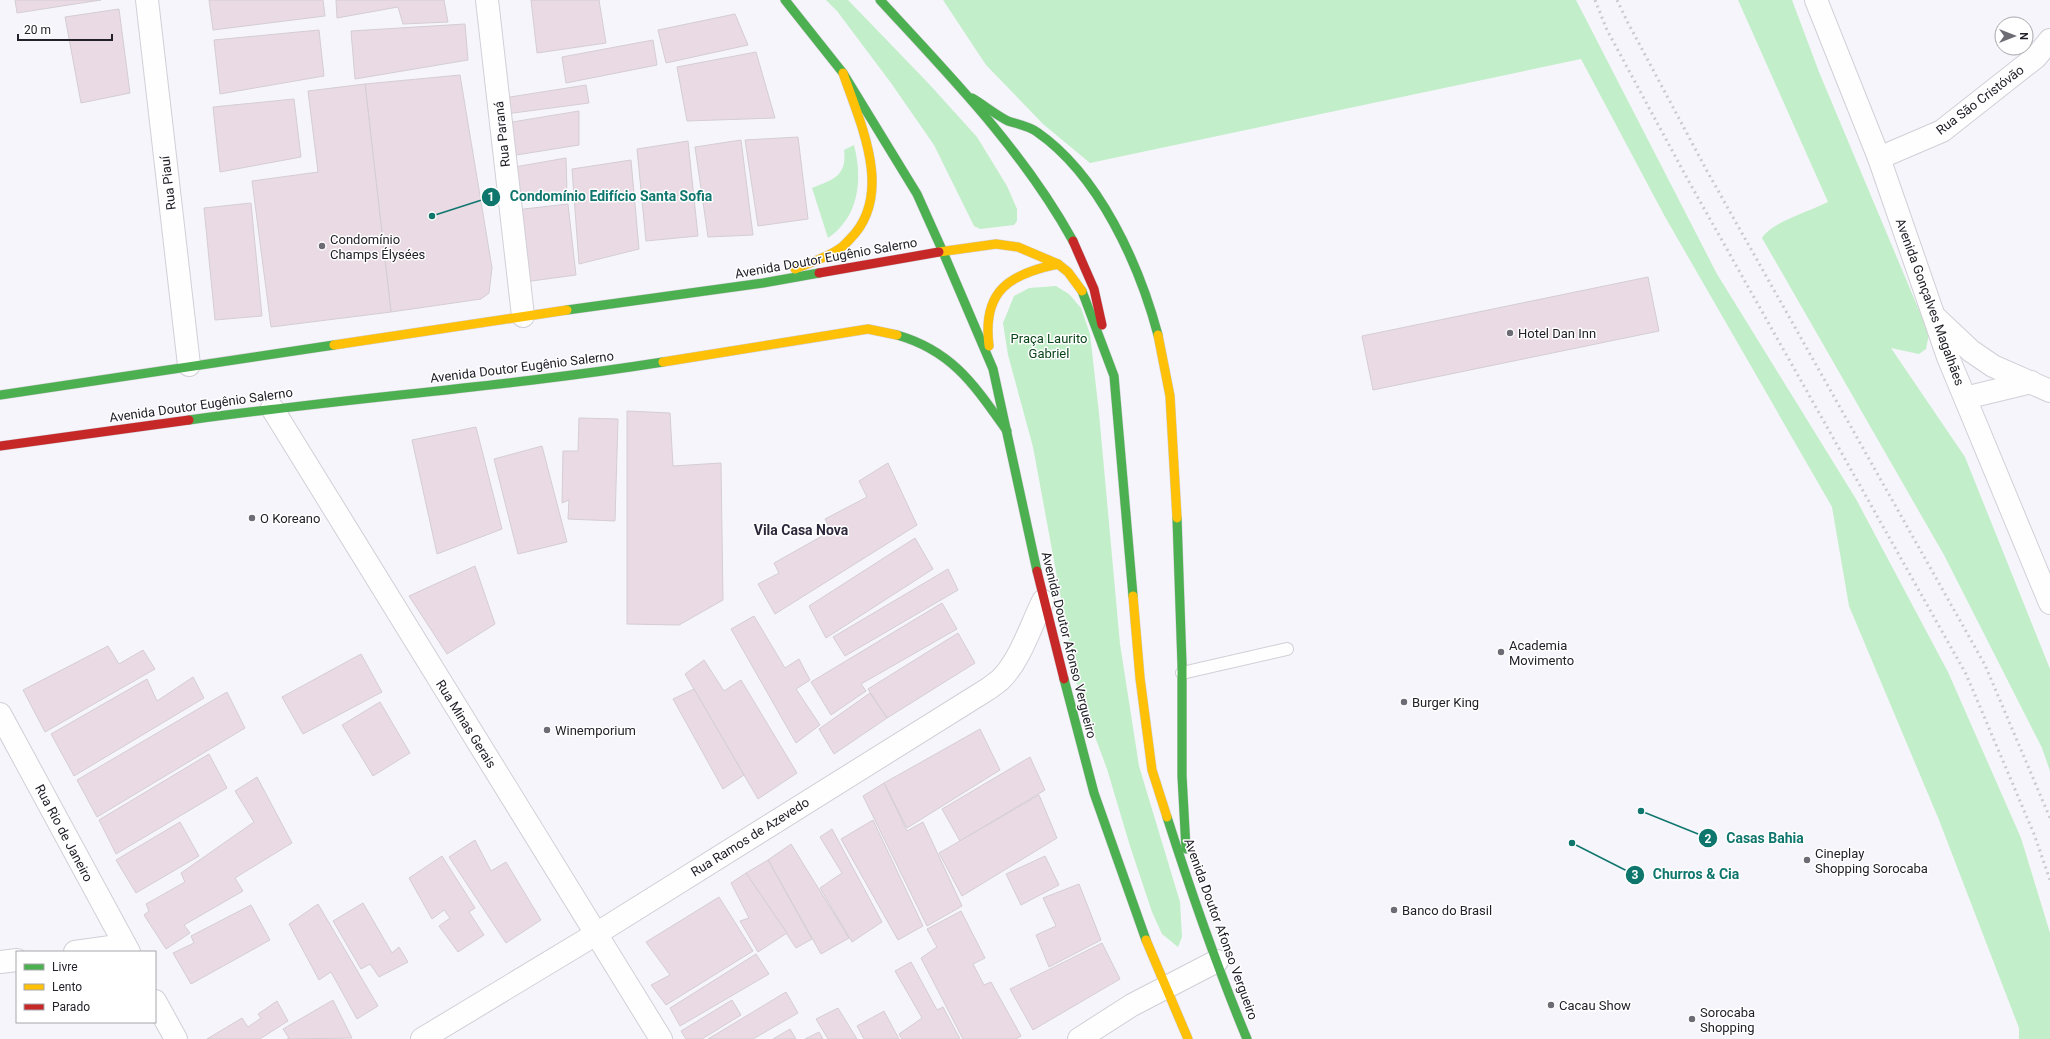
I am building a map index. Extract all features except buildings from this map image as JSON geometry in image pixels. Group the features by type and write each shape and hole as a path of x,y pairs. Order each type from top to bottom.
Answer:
{"main road":[{"name":"Avenida Doutor Afonso Vergueiro","path":"785,0 843,73 917,194 993,369 1043,601 1094,793 1139,923 1188,1039"},
{"name":"Avenida Doutor Afonso Vergueiro","path":"880,0 972,98 1007,141 1062,221 1079,253 1095,290 1114,376 1140,678 1152,770 1187,880 1247,1039"},
{"path":"763,283 840,249 861,228 870,206 873,179 868,147 843,73"},
{"path":"972,98 1007,120 1036,131 1077,168 1097,196 1122,239 1150,306 1162,349 1170,396 1175,468 1182,673 1182,776 1187,880"},
{"name":"Avenida Doutor Afonso Vergueiro","path":"943,252 996,244 1018,247 1058,264 1068,272 1082,290 1114,376"},
{"name":"Avenida Doutor Eugênio Salerno","path":"0,395 189,365 523,316 763,283 943,252"},
{"path":"993,369 986,334 986,323 989,307 1005,286 1025,272 1058,264"},
{"name":"Avenida Doutor Eugênio Salerno","path":"0,446 272,408 605,371 868,329 897,334 927,346 955,364 970,381 1007,431"}],"street":[{"name":"Rua Piauí","path":"147,0 189,365"},
{"name":"Rua Paraná","path":"487,0 523,316"},
{"name":"Avenida Gonçalves Magalhães","path":"1816,0 1879,158 1948,357 2050,603"},
{"name":"Rua São Cristóvão","path":"1879,158 1942,131 2036,58 2050,40"},
{"path":"1934,317 1970,351 1993,366 2040,386"},
{"path":"1965,398 2040,386"},
{"name":"Rua Minas Gerais","path":"272,408 661,1039"},
{"name":"Rua Ramos de Azevedo","path":"422,1039 596,934 996,683 1001,679 1020,650 1043,601"},
{"name":"Rua Rio de Janeiro","path":"0,714 127,948"},
{"path":"88,951 127,948"},
{"path":"0,962 16,960"},
{"path":"1079,1039 1132,1005 1217,961"},
{"path":"156,1003 176,1039"}],"lane":[{"path":"1182,673 1287,648"}],"green space":[{"path":"826,0 848,0 930,85 977,137 1007,186 1017,209 1017,221 1014,225 980,229 974,226 934,145 891,83 837,11"},
{"path":"943,0 1576,0 1717,274 1856,499 1948,672 2021,838 2050,933 2050,1039 2019,1039 2019,1028 1939,820 1849,606 1832,507 1664,215 1581,59 1090,163 1043,124 986,65"},
{"path":"1738,0 1792,0 1819,72 1929,334 1926,349 1919,354 1891,348 1965,457 2050,669 2050,771 2042,748 1944,555 1762,238 1767,232 1782,222 1828,202"},
{"path":"854,145 858,171 856,197 846,220 828,238 812,188 833,179 841,171 844,159 844,150"},
{"name":"Praça Laurito Gabriel","path":"1056,286 1069,294 1081,308 1090,334 1099,413 1120,644 1139,766 1180,902 1182,937 1178,947 1162,934 1152,912 1107,769 1078,691 1033,447 1008,355 1003,323 1014,296 1029,288"}],"railway":[{"path":"1595,0 1607,30 1688,180 1966,674 2034,834 2050,880"},
{"path":"1617,0 1707,171 1985,665 2050,818"}],"traffic: fast":[{"path":"785,0 843,73 917,194 943,252"},
{"path":"880,0 984,114 1031,175 1053,207 1073,241"},
{"path":"972,98 1008,121 1037,132 1059,150 1098,196 1128,251 1140,279 1158,335"},
{"path":"943,252 993,369 1037,571"},
{"path":"567,310 763,283 819,273"},
{"path":"1082,291 1114,376 1133,596"},
{"path":"897,335 933,350 961,372 984,399 1007,431"},
{"path":"0,395 334,345"},
{"path":"189,420 307,405 545,379 663,362"},
{"path":"1177,518 1182,665 1182,776 1186,849"},
{"path":"1064,679 1094,793 1146,940"},
{"path":"1167,817 1205,929 1247,1039"}],"traffic: slow":[{"path":"795,269 829,255 843,246 863,221 870,201 872,180 870,158 865,136 843,73"},
{"path":"939,252 996,244 1018,247 1058,264 1068,272 1082,291"},
{"path":"989,346 988,327 990,311 1002,288 1026,273 1058,264"},
{"path":"334,345 567,310"},
{"path":"663,362 868,329 897,335"},
{"path":"1158,335 1170,396 1177,518"},
{"path":"1133,596 1140,678 1152,770 1167,817"},
{"path":"1146,940 1188,1039"}],"traffic: jam":[{"path":"1073,241 1094,289 1102,325"},
{"path":"819,273 939,252"},
{"path":"0,446 189,420"},
{"path":"1037,571 1064,679"}],"place":[{"name":"Condomínio Edifício Santa Sofia","path":"432,216"},
{"name":"Condomínio Champs Élysées","path":"322,246"},
{"name":"Hotel Dan Inn","path":"1510,333"},
{"name":"O Koreano","path":"252,518"},
{"name":"Academia Movimento","path":"1501,652"},
{"name":"Burger King","path":"1404,702"},
{"name":"Winemporium","path":"547,730"},
{"name":"Casas Bahia","path":"1641,811"},
{"name":"Churros & Cia","path":"1572,843"},
{"name":"Cineplay Shopping Sorocaba","path":"1807,860"},
{"name":"Banco do Brasil","path":"1394,910"},
{"name":"Cacau Show","path":"1551,1005"},
{"name":"Sorocaba Shopping","path":"1692,1019"}],"district":[{"name":"Vila Casa Nova","path":"801,530"}]}
